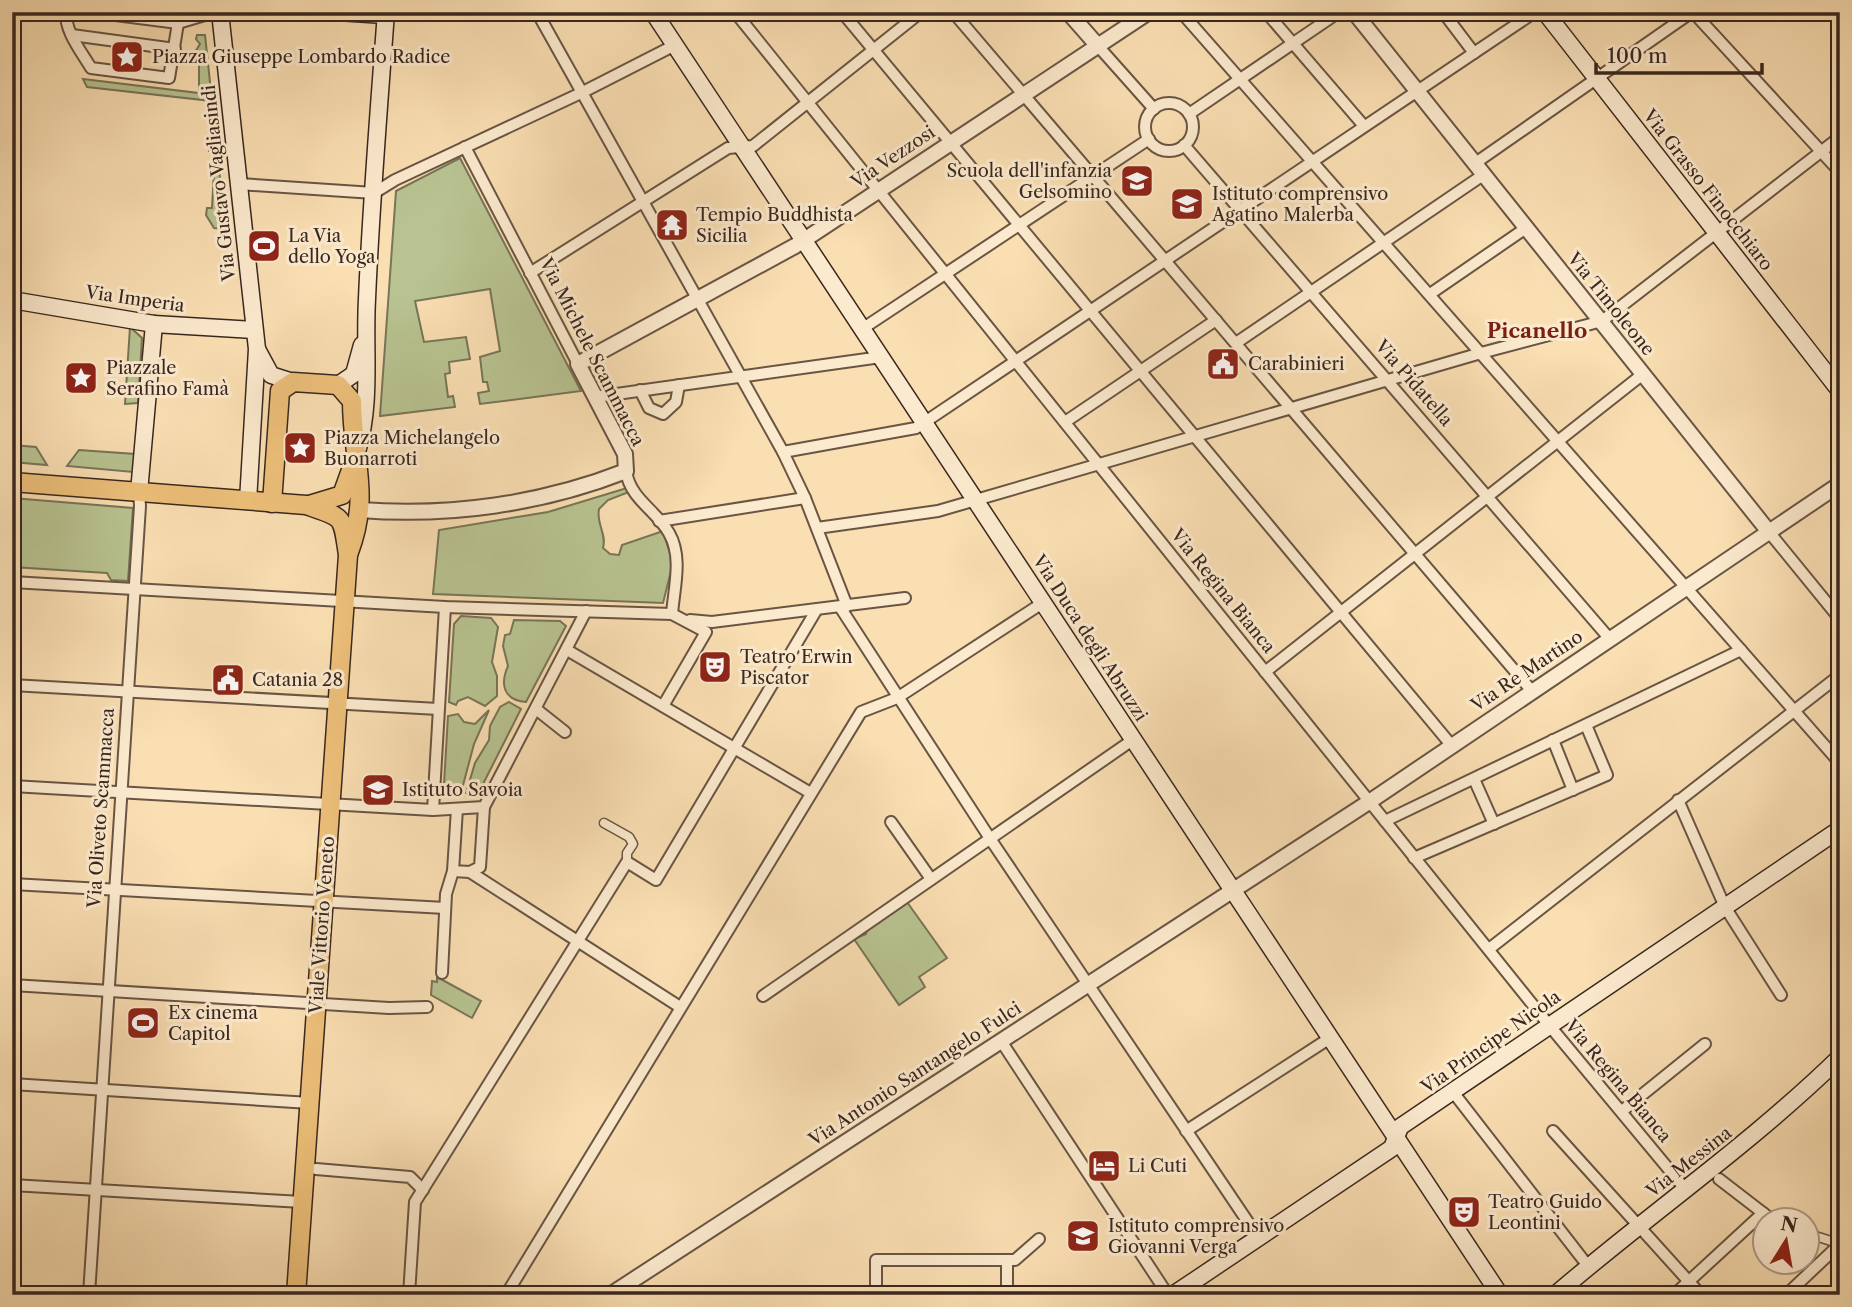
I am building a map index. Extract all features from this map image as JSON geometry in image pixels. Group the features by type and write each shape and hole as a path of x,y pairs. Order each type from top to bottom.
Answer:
{"main road":[{"name":"Via Gustavo Vagliasindi","path":"217,12 257,349"},
{"path":"257,349 271,375 293,382 338,385 354,374 365,329 386,14 337,12"},
{"name":"Via Duca degli Abruzzi","path":"653,12 1497,1290"},
{"name":"Via Grasso Finocchiaro","path":"1545,12 1840,391"},
{"name":"Via Imperia","path":"12,300 153,324 254,330"},
{"name":"Via Oliveto Scammacca","path":"139,492 153,324"},
{"path":"306,505 342,495 365,414 369,364 365,329"},
{"path":"243,500 257,349"},
{"path":"256,366 274,390 278,411"},
{"path":"272,503 280,391 293,382"},
{"path":"338,385 352,401 361,479 359,518 348,555"},
{"path":"12,482 306,505 340,517 348,555"},
{"name":"Viale Vittorio Veneto","path":"296,1295 348,555"},
{"name":"Via Principe Nicola","path":"1171,1295 1392,1149 1401,1127 1840,829"},
{"name":"Via Messina","path":"1556,1294 1637,1226 1711,1172 1840,1057"}],"street":[{"path":"66,12 65,22 91,68 169,78 178,23"},
{"path":"92,12 178,23 217,12"},
{"path":"537,12 783,452 817,527 843,606 897,698 1258,1237"},
{"name":"Via Regina Bianca","path":"735,12 1414,858 1686,1190"},
{"path":"842,12 1452,746"},
{"path":"530,273 728,148 753,146 921,12"},
{"path":"953,12 1531,690"},
{"path":"1069,12 1150,105"},
{"name":"Via Vezzosi","path":"578,364 803,240 1149,12"},
{"path":"1181,12 1840,763"},
{"path":"1266,12 1364,126"},
{"path":"1193,111 1339,12"},
{"name":"Via Timoleone","path":"1354,12 1840,619"},
{"path":"1443,12 1474,53"},
{"path":"783,452 904,430 924,422 1014,359 1535,12"},
{"path":"1236,343 1384,242 1597,78 1692,12 1840,172"},
{"path":"72,35 175,49"},
{"path":"239,184 374,193 395,180 581,93 675,45"},
{"path":"1150,105 1170,103 1193,111"},
{"path":"1145,142 1150,105"},
{"path":"1145,142 1162,149 1187,149 1193,127 1193,111"},
{"path":"817,527 938,512 1481,353 1602,321 1840,137"},
{"path":"862,329 1145,142"},
{"name":"Via Michele Scammacca","path":"465,147 625,454 631,487 668,531 676,552 671,614"},
{"name":"Via Pidatella","path":"1187,149 1609,638"},
{"path":"1430,294 1526,228"},
{"path":"1065,422 1216,320"},
{"path":"595,397 881,358"},
{"path":"1265,671 1643,374"},
{"path":"634,391 649,408 663,414 674,406 673,386"},
{"path":"359,518 500,505 589,484 626,471"},
{"name":"Via Re Martino","path":"1234,888 1369,802 1531,690 1840,484"},
{"name":"Via Oliveto Scammacca","path":"89,1295 139,492"},
{"path":"659,521 805,498"},
{"path":"12,582 444,607 671,614 706,632 663,706"},
{"path":"683,620 712,622 905,598"},
{"path":"508,1292 809,792 861,712 897,698 1044,601"},
{"path":"433,810 434,708 444,607"},
{"path":"627,862 656,880 817,609"},
{"path":"470,872 480,867 484,807 536,709 571,652 586,611"},
{"path":"1385,821 1741,650"},
{"path":"571,652 809,792"},
{"path":"1489,949 1840,675"},
{"path":"12,685 434,708"},
{"path":"536,709 565,732"},
{"path":"1414,858 1606,775 1586,724"},
{"path":"763,996 1134,739"},
{"path":"1553,740 1573,790"},
{"path":"1474,779 1494,824"},
{"path":"12,786 433,810 484,807"},
{"path":"1678,800 1725,906 1781,995"},
{"path":"442,973 441,908 453,871 457,809"},
{"path":"891,822 931,879"},
{"path":"410,1295 415,1202 627,862 627,853 633,844 629,837 604,823"},
{"path":"453,871 470,872 680,1007"},
{"path":"12,884 441,908"},
{"name":"Via Antonio Santangelo Fulci","path":"613,1293 1234,888"},
{"path":"12,985 427,1007"},
{"path":"1186,1131 1329,1038"},
{"path":"1001,1041 1171,1295"},
{"path":"1622,1111 1705,1044"},
{"path":"12,1084 310,1103"},
{"path":"1453,1093 1588,1266"},
{"path":"1553,1131 1701,1295"},
{"path":"316,1169 410,1177 423,1190"},
{"path":"1674,1295 1765,1215 1719,1180"},
{"path":"12,1185 302,1202"},
{"path":"1786,1295 1837,1243 1820,1237"},
{"path":"876,1295 876,1261 1014,1260 1039,1239"},
{"path":"1007,1260 1007,1295"}],"green space":[{"path":"197,35 205,35 212,101 87,87 83,79 199,93 199,63 195,52 200,44 196,39"},
{"path":"216,140 225,226 223,229 214,228 206,215 207,208 212,208 215,152 209,151 209,144"},
{"path":"460,158 581,391 480,404 478,393 489,391 487,382 483,382 480,357 500,351 490,289 415,301 424,342 466,337 470,359 449,362 450,373 445,374 448,397 453,396 455,407 380,416 396,191"},
{"path":"130,327 142,338 138,403 125,404"},
{"path":"12,445 36,447 47,465 12,462"},
{"path":"79,450 135,454 133,472 67,466"},
{"path":"627,488 629,492 608,500 599,509 603,548 610,554 619,555 622,545 663,531 673,563 663,603 433,594 439,530 548,512"},
{"path":"12,498 133,508 128,581 111,580 107,573 12,567"},
{"path":"461,616 491,618 498,627 492,662 497,676 497,696 485,706 468,697 458,701 456,705 449,702 454,624"},
{"path":"514,620 560,621 566,626 526,702 512,698 504,685 508,666 503,646 505,635 510,634"},
{"path":"509,702 521,709 481,788 470,795 466,793 475,763 489,740 490,726 500,707"},
{"path":"489,710 474,744 462,789 457,793 448,792 444,784 448,716 458,714 464,722 475,724"},
{"path":"907,902 947,958 919,977 925,987 899,1005 854,939 866,934 867,930"},
{"path":"437,977 481,1001 472,1018 431,995 432,981 437,982"}],"place":[{"name":"Piazza Giuseppe Lombardo Radice","path":"127,57"},
{"name":"Scuola dell'infanzia Gelsomino","path":"1137,181"},
{"name":"Istituto comprensivo Agatino Malerba","path":"1187,204"},
{"name":"Tempio Buddhista Sicilia","path":"672,225"},
{"name":"La Via dello Yoga","path":"264,246"},
{"name":"Carabinieri","path":"1223,364"},
{"name":"Piazzale Serafino Famà","path":"81,378"},
{"name":"Piazza Michelangelo Buonarroti","path":"300,448"},
{"name":"Teatro Erwin Piscator","path":"715,667"},
{"name":"Catania 28","path":"228,680"},
{"name":"Istituto Savoia","path":"378,790"},
{"name":"Ex cinema Capitol","path":"143,1023"},
{"name":"Li Cuti","path":"1104,1166"},
{"name":"Teatro Guido Leontini","path":"1464,1212"},
{"name":"Istituto comprensivo Giovanni Verga","path":"1083,1236"}],"district":[{"name":"Picanello","path":"1537,330"}]}
